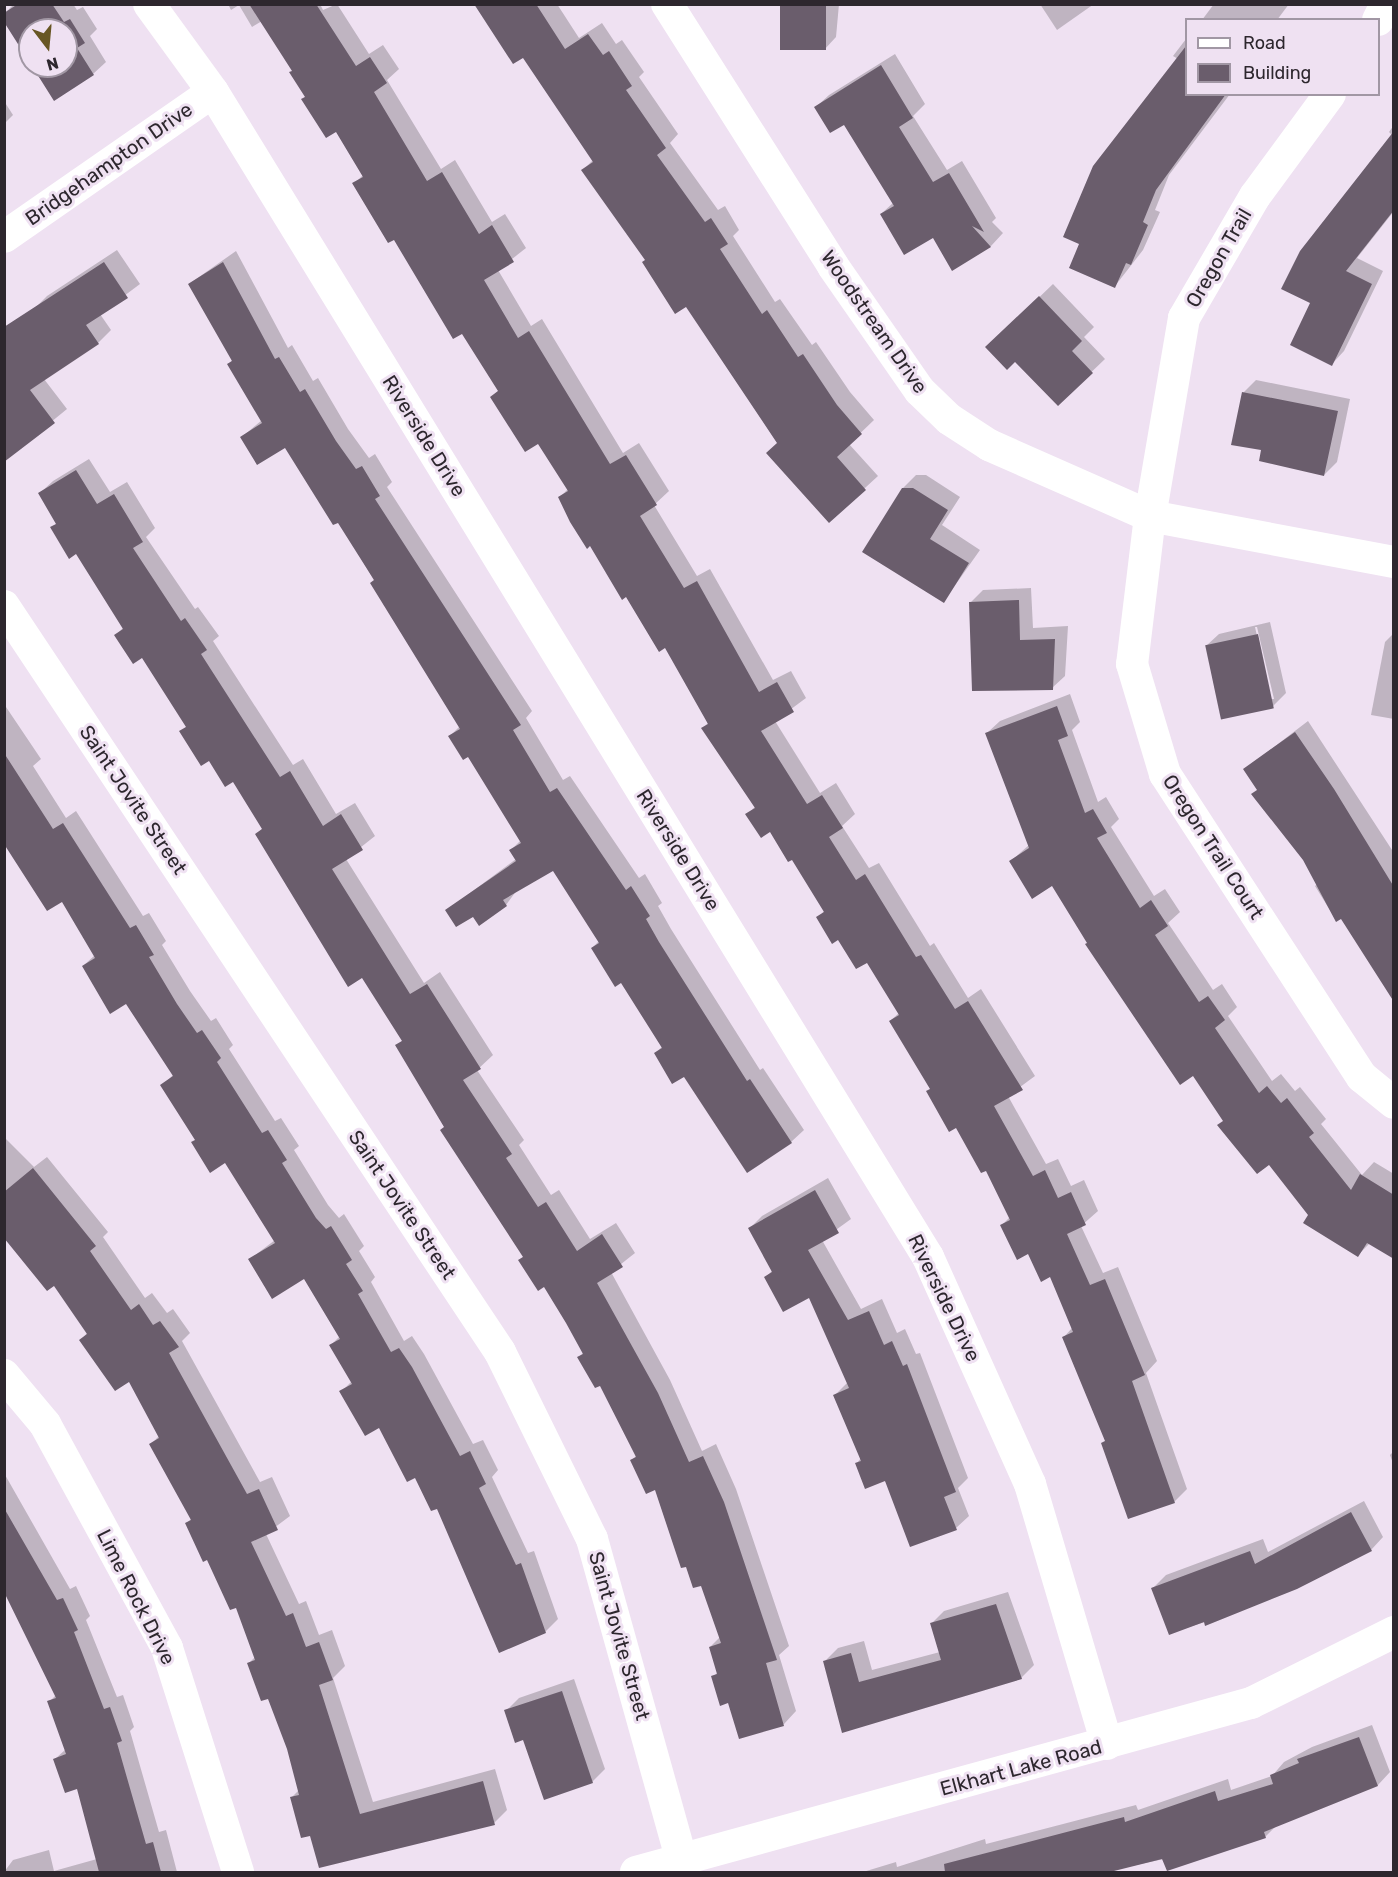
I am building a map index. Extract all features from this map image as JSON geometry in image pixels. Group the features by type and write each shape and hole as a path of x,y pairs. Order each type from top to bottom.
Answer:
{"street":[{"name":"Riverside Drive","path":"149,4 213,92 928,1257 1030,1484 1107,1744"},
{"name":"Woodstream Drive","path":"667,4 833,266 920,391 949,418 989,446 1150,516 1394,561"},
{"path":"1379,18 1386,4"},
{"name":"Bridgehampton Drive","path":"4,237 213,92"},
{"name":"Oregon Trail","path":"1150,516 1184,318 1255,196 1329,96"},
{"name":"Oregon Trail Court","path":"1150,516 1132,664 1165,774 1362,1077 1394,1103"},
{"name":"Saint Jovite Street","path":"4,606 500,1352 592,1539 682,1861"},
{"name":"Lime Rock Drive","path":"4,1375 45,1425 167,1648 238,1872"},
{"name":"Elkhart Lake Road","path":"636,1872 1251,1703 1394,1632"}],"building":[{"path":"18,4 52,4 61,18 18,18 18,44 4,22 4,13"},
{"path":"249,4 316,4 356,66 370,57 387,83 374,92 427,181 442,172 479,234 492,225 514,262 484,280 518,338 529,331 610,464 626,455 657,505 640,516 684,588 697,581 759,692 777,682 794,712 761,731 807,804 822,795 843,828 829,837 856,880 865,874 916,957 921,955 955,1009 968,1001 1023,1090 994,1106 1033,1176 1045,1170 1058,1198 1071,1192 1086,1225 1067,1234 1090,1285 1105,1279 1145,1375 1132,1381 1175,1503 1128,1519 1101,1443 1105,1441 1062,1337 1073,1332 1050,1277 1041,1282 1028,1254 1017,1260 1000,1225 1010,1220 986,1171 981,1173 956,1128 949,1132 926,1091 930,1089 889,1021 899,1015 867,963 856,969 838,940 832,944 816,917 824,912 792,860 788,862 770,832 761,838 745,814 755,808 701,728 708,724 665,648 659,652 626,597 622,600 590,546 587,549 570,522 558,497 568,491 538,444 525,452 490,397 498,391 462,334 453,339 394,240 388,243 352,183 363,177 336,132 326,138 301,99 305,97 289,72 292,71"},
{"path":"474,4 536,4 565,49 588,34 603,55 609,51 632,86 626,90 666,148 657,155 705,222 711,218 728,244 720,249 762,314 767,310 798,357 803,354 837,405 862,434 837,457 866,490 829,523 766,453 777,443 686,307 675,314 642,262 645,260 581,170 593,162 523,58 513,64"},
{"path":"780,4 826,4 826,50 780,50"},
{"path":"78,32 85,43 78,47"},
{"path":"1185,47 1185,96 1225,96 1156,190 1143,222 1148,225 1131,265 1126,263 1115,288 1069,268 1079,244 1063,237 1093,166"},
{"path":"78,50 94,75 54,101 40,78 78,78"},
{"path":"881,65 913,118 899,127 933,182 949,173 984,232 972,226 991,247 952,271 933,238 904,255 880,214 894,206 844,125 830,133 814,107"},
{"path":"1394,131 1394,210 1346,271 1372,284 1332,366 1290,345 1310,303 1281,289 1300,251"},
{"path":"104,262 128,298 86,325 99,344 30,390 55,423 4,462 4,327"},
{"path":"223,262 275,359 279,357 300,392 305,389 336,441 356,469 362,466 380,496 375,499 521,725 513,730 550,792 557,788 626,890 631,886 650,916 646,919 659,942 747,1081 750,1079 792,1143 747,1173 684,1077 672,1084 654,1053 662,1048 621,983 615,987 591,948 599,943 553,871 503,900 507,906 479,926 473,917 456,927 445,910 516,861 509,850 521,843 468,757 463,760 448,736 460,729 370,583 374,580 338,523 333,525 285,448 257,465 240,437 262,423 227,364 232,361 188,284"},
{"path":"1039,296 1082,341 1072,351 1093,373 1058,406 1015,362 1007,370 985,347"},
{"path":"1242,392 1338,411 1324,476 1259,461 1261,450 1231,445"},
{"path":"76,470 97,504 114,494 143,542 133,548 181,621 185,618 207,650 201,654 280,777 290,771 323,826 341,814 363,850 332,869 410,994 427,984 481,1069 463,1080 512,1154 506,1158 538,1207 546,1202 577,1251 602,1234 623,1267 597,1283 658,1393 689,1462 703,1456 724,1502 777,1660 766,1663 784,1726 739,1739 728,1703 720,1706 711,1676 717,1674 709,1647 721,1643 701,1586 693,1588 686,1567 681,1568 655,1490 646,1494 630,1460 636,1457 600,1386 595,1388 577,1357 583,1354 566,1323 544,1287 538,1291 518,1260 523,1257 440,1130 444,1127 395,1045 402,1041 362,978 348,987 255,834 262,829 233,782 225,787 209,761 201,766 179,731 186,727 142,658 133,664 114,635 123,629 76,554 69,559 50,527 56,524 38,493"},
{"path":"902,488 913,488 948,510 930,539 969,563 944,603 862,552"},
{"path":"1019,600 1020,640 1055,639 1053,690 972,691 969,602"},
{"path":"1258,634 1274,708 1221,720 1205,645"},
{"path":"1057,706 1068,736 1058,740 1085,813 1093,809 1107,833 1097,838 1140,908 1151,900 1168,926 1155,935 1199,1002 1208,996 1225,1020 1215,1028 1259,1093 1267,1086 1281,1103 1287,1098 1314,1133 1309,1137 1351,1190 1360,1174 1394,1195 1394,1259 1367,1243 1358,1257 1303,1223 1308,1215 1269,1165 1257,1174 1217,1125 1223,1121 1193,1076 1180,1085 1085,944 1087,943 1052,886 1032,899 1009,861 1029,848 985,733"},
{"path":"1295,732 1334,789 1394,887 1394,1002 1341,919 1336,922 1303,860 1251,794 1257,790 1243,769"},
{"path":"4,753 53,829 63,823 130,928 136,925 154,955 149,957 177,1004 197,1033 202,1030 221,1058 217,1062 262,1133 268,1130 287,1160 282,1163 316,1218 326,1229 331,1226 352,1260 346,1264 363,1291 358,1294 391,1352 399,1348 412,1367 460,1456 470,1451 486,1484 479,1488 516,1565 521,1563 546,1633 499,1653 437,1509 431,1511 415,1478 407,1482 379,1428 365,1436 339,1391 352,1384 329,1345 340,1339 304,1279 272,1299 248,1259 275,1243 225,1163 210,1173 191,1142 195,1140 160,1085 173,1076 126,1004 110,1014 82,966 95,958 62,902 47,911 4,844"},
{"path":"33,1168 96,1246 90,1251 131,1310 139,1304 153,1325 160,1321 179,1347 169,1353 247,1494 259,1489 278,1530 251,1542 286,1616 293,1613 306,1647 319,1642 333,1680 319,1685 360,1814 483,1781 495,1825 319,1868 310,1836 301,1838 290,1797 299,1795 287,1749 268,1699 261,1701 247,1663 255,1660 236,1608 230,1610 207,1560 203,1562 185,1523 191,1520 149,1444 159,1438 129,1382 115,1391 79,1340 87,1334 54,1286 47,1291 4,1238 4,1192"},
{"path":"815,1190 839,1233 808,1250 848,1320 869,1311 884,1345 892,1341 903,1366 907,1364 956,1492 944,1497 957,1530 910,1547 885,1481 865,1489 855,1463 861,1461 833,1395 849,1388 809,1298 783,1312 764,1277 772,1272 748,1228"},
{"path":"4,1508 57,1600 63,1598 78,1630 74,1632 104,1709 110,1707 122,1741 117,1743 146,1844 153,1842 161,1872 99,1872 77,1789 65,1793 53,1759 66,1754 47,1701 56,1698 4,1592"},
{"path":"1351,1512 1372,1551 1297,1589 1205,1626 1204,1622 1169,1635 1151,1588 1250,1551 1255,1564"},
{"path":"996,1604 1022,1679 842,1733 823,1661 851,1653 859,1682 941,1660 930,1623"},
{"path":"562,1691 593,1783 544,1800 523,1740 515,1743 504,1710"},
{"path":"1359,1737 1378,1786 1264,1832 1266,1838 1167,1871 1162,1859 1110,1872 945,1872 944,1864 1124,1817 1125,1822 1215,1791 1218,1801 1273,1784 1270,1775 1299,1763 1297,1759"}]}
